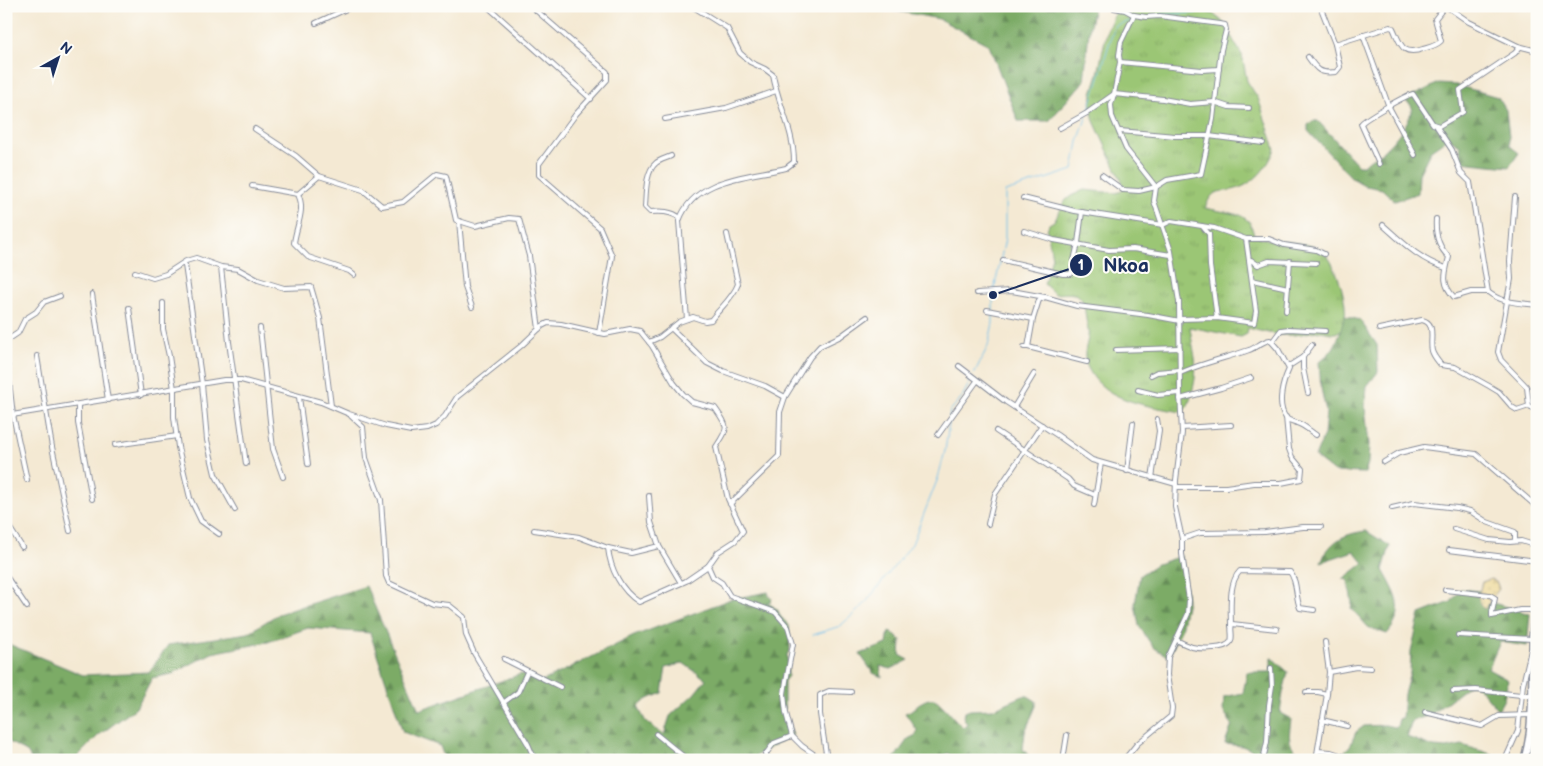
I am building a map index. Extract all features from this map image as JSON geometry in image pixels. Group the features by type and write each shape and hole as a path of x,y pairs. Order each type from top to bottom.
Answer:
{"highway":[{"path":"1524,760 1528,749 1533,717 1533,642 1537,592"}],"street":[{"path":"316,23 353,6"},
{"path":"487,6 590,98"},
{"path":"531,6 607,72 607,80 576,114 539,164 539,175 600,228 612,256 599,333"},
{"path":"687,319 680,218 698,194 725,180 786,168 794,162 794,150 788,121 776,91 773,75 750,62 740,53 727,28 692,6"},
{"path":"1308,57 1320,72 1326,74 1336,72 1340,67 1335,44 1320,6"},
{"path":"1335,44 1390,27 1393,28 1406,51 1415,52 1428,48 1441,41 1435,19 1443,7 1520,47 1537,51"},
{"path":"1102,175 1123,190 1139,191 1156,187 1167,180 1201,174 1213,119 1221,50 1226,30 1225,25 1160,16 1146,17 1114,8"},
{"path":"1124,760 1138,744 1171,716 1172,708 1167,675 1168,657 1188,614 1189,600 1182,554 1182,539 1175,507 1182,428 1180,320 1171,255 1154,201 1156,187 1126,149 1120,131 1112,116 1111,104 1120,62 1121,42 1134,15"},
{"path":"1364,35 1389,107 1415,155"},
{"path":"1437,126 1463,112 1460,90 1515,53 1520,47"},
{"path":"1120,62 1202,70 1219,69"},
{"path":"665,119 726,108 776,91"},
{"path":"1060,128 1087,113 1114,94 1190,104 1214,102 1229,107 1248,108"},
{"path":"1379,164 1361,124 1364,119 1413,94 1433,124 1437,126 1452,150 1461,173 1470,182 1488,292 1492,296 1507,301 1537,305"},
{"path":"256,129 296,156 320,176 363,190 382,206 403,202 437,174 446,176 456,220 474,226 509,218 519,219 529,256 539,329"},
{"path":"1120,131 1175,136 1209,136 1262,143"},
{"path":"671,156 656,163 651,171 647,185 645,207 650,212 659,211 675,214 680,218"},
{"path":"252,186 298,194 320,176"},
{"path":"298,194 302,201 294,243 308,257 350,271 354,275"},
{"path":"1515,197 1510,262 1511,279 1502,340 1498,352 1501,360 1527,387 1529,406"},
{"path":"1023,198 1082,212 1163,225 1171,220 1214,228 1246,239 1269,239 1284,245 1316,250 1324,254"},
{"path":"1003,260 1063,274 1071,274 1082,212"},
{"path":"1436,219 1435,230 1442,250 1449,257 1444,277 1446,289 1454,297 1471,292 1488,292"},
{"path":"459,221 466,287 472,307"},
{"path":"1383,225 1414,251 1435,265 1446,268"},
{"path":"1202,226 1208,234 1217,318"},
{"path":"1024,231 1054,240 1109,250 1133,249 1171,255"},
{"path":"649,342 660,337 679,322 687,319 693,317 705,321 711,320 719,308 735,292 738,284 727,234"},
{"path":"977,293 1012,291 1045,297 1077,306 1180,320 1217,318 1254,323 1256,311 1246,239"},
{"path":"135,272 153,278 166,274 186,260 196,258 221,267 238,269 258,280 284,288 311,287 320,318 331,406"},
{"path":"1250,260 1258,265 1269,261 1316,263"},
{"path":"1286,310 1290,261"},
{"path":"186,264 202,384 207,440 215,474 235,510"},
{"path":"221,267 246,464"},
{"path":"1252,280 1288,288"},
{"path":"92,294 108,400"},
{"path":"6,341 18,333 25,319 36,312 44,302 60,296"},
{"path":"1045,297 1039,300 1026,347 1087,362"},
{"path":"163,303 163,329 174,389 174,417 190,498 201,521 219,534"},
{"path":"129,308 141,395"},
{"path":"987,310 1033,319"},
{"path":"730,504 779,456 780,412 785,397 810,357 820,346 841,336 867,317"},
{"path":"1379,329 1422,320 1427,321 1430,325 1432,351 1441,365 1455,367 1490,386 1499,392 1512,407 1518,410 1529,406 1537,410"},
{"path":"6,416 224,380 240,380 331,406 386,426 411,431 427,429 436,425 445,416 458,397 548,323 605,334 630,328 640,331 649,342 674,383 683,394 692,402 715,408 726,424 725,432 716,447 730,504 743,531 735,541 718,552 708,566 681,583 639,602 622,584 614,571 609,558 608,548"},
{"path":"260,328 273,449 283,478"},
{"path":"672,328 708,362 723,371 765,386 785,397"},
{"path":"1272,342 1281,330 1325,330"},
{"path":"959,366 1014,407 1092,460 1101,463 1176,485 1226,487 1254,483 1281,483 1301,479 1302,469 1292,457 1289,449 1282,395 1284,377 1289,368 1272,342 1268,340 1251,350 1180,372 1156,372 1151,375"},
{"path":"1288,366 1303,356 1312,345"},
{"path":"1116,350 1180,348"},
{"path":"6,355 13,415 27,480"},
{"path":"37,356 70,531"},
{"path":"1303,356 1303,368 1308,393"},
{"path":"1014,407 1034,374"},
{"path":"1180,399 1251,378"},
{"path":"938,435 977,380"},
{"path":"1138,390 1158,395 1180,393"},
{"path":"299,396 308,464"},
{"path":"78,405 78,423 92,500"},
{"path":"349,414 363,427 366,458 381,500 386,576 390,583 432,603 449,605 464,617 466,634 474,653 535,760"},
{"path":"1286,417 1316,435"},
{"path":"1152,478 1159,431 1157,419"},
{"path":"1127,471 1133,422"},
{"path":"988,524 995,494 1042,425"},
{"path":"1182,428 1231,425"},
{"path":"996,431 1068,479 1074,486 1095,495"},
{"path":"115,445 177,436"},
{"path":"1384,462 1399,453 1424,447 1476,454 1537,507"},
{"path":"1094,505 1101,463"},
{"path":"649,496 651,522 660,546 681,583"},
{"path":"1392,508 1414,503 1470,511 1487,522 1515,532 1515,541"},
{"path":"6,522 22,547"},
{"path":"1182,539 1200,533 1265,532 1303,526 1321,527"},
{"path":"1454,529 1489,540 1521,540 1537,546"},
{"path":"534,530 579,537 608,548 631,553 660,546"},
{"path":"1449,550 1537,561"},
{"path":"708,566 713,577 722,582 730,596 776,612 788,628 792,644 784,694 786,713 792,736 802,746 822,760"},
{"path":"1177,640 1198,648 1223,646 1231,641 1233,587 1236,576 1240,571 1290,572 1300,608 1314,610"},
{"path":"6,576 27,607"},
{"path":"1445,590 1490,595 1495,598 1492,616 1520,610 1535,610"},
{"path":"1231,626 1236,624 1277,629"},
{"path":"1458,635 1533,642 1527,662 1521,696 1518,731 1505,760"},
{"path":"1316,760 1329,672 1325,642"},
{"path":"504,659 527,672 560,686"},
{"path":"1329,672 1356,667 1371,668"},
{"path":"1264,760 1272,686 1271,668"},
{"path":"503,703 518,692 527,672"},
{"path":"1453,692 1476,690 1521,696 1532,695"},
{"path":"826,760 820,714 820,695 829,691 851,692"},
{"path":"1306,692 1327,694"},
{"path":"1425,712 1482,726 1499,716 1533,717"},
{"path":"1322,720 1347,726"},
{"path":"656,734 688,760"},
{"path":"1063,760 1067,735"},
{"path":"760,760 774,742 792,736"},
{"path":"1528,749 1529,760"},
{"path":"1318,751 1331,752 1346,757"},
{"path":"765,755 771,760"}],"green space":[{"path":"870,6 1094,6 1089,31 1084,81 1049,121 1018,121 989,45 939,19"},
{"path":"1153,6 1171,9 1183,7 1196,8 1213,14 1222,21 1242,55 1247,81 1258,98 1275,149 1265,167 1251,182 1239,188 1215,193 1211,196 1205,208 1240,215 1250,222 1254,235 1272,240 1307,245 1323,252 1334,267 1339,279 1345,305 1343,326 1336,333 1320,331 1282,335 1248,328 1247,334 1241,337 1190,327 1195,359 1195,374 1190,401 1182,412 1129,401 1105,388 1095,379 1085,360 1088,333 1082,300 1075,294 1055,294 1044,284 1052,257 1047,230 1049,224 1054,221 1066,200 1084,190 1116,193 1122,191 1123,184 1094,121 1091,107 1092,93 1107,30 1115,13 1121,9"},
{"path":"1437,84 1456,85 1498,97 1506,110 1510,146 1519,153 1509,167 1461,162 1460,145 1448,138 1431,150 1419,174 1418,193 1395,201 1382,189 1366,186 1352,178 1308,131 1308,125 1312,121 1318,121 1358,165 1364,165 1387,147 1407,123 1411,105 1404,100"},
{"path":"1344,316 1360,320 1377,345 1378,372 1367,386 1365,407 1369,444 1368,463 1365,473 1334,472 1315,457 1324,435 1326,412 1321,388 1319,362 1330,352 1335,344"},
{"path":"1366,531 1390,546 1383,570 1396,594 1398,610 1397,617 1387,634 1369,628 1351,608 1352,603 1348,580 1343,579 1364,563 1354,551 1321,562 1329,549 1338,540 1351,534"},
{"path":"1181,556 1187,600 1181,630 1169,657 1153,647 1139,626 1135,604 1140,575 1157,564"},
{"path":"366,586 419,710 521,674 541,682 634,636 731,599 768,592 772,598 771,601 766,603 778,610 780,616 789,625 790,649 787,655 788,676 784,681 784,713 793,735 757,755 754,760 445,760 440,746 403,732 370,633 308,628 268,642 212,653 172,674 152,678 136,708 99,735 77,757 78,760 31,760 28,753 6,740 6,643 83,675 149,672 168,645 248,633 278,614","holes":["683,663 706,679 694,694 670,716 664,735 646,722 638,707 646,700 662,693 666,668"]},
{"path":"1461,589 1480,591 1479,597 1482,607 1485,609 1490,602 1530,614 1527,646 1500,642 1488,669 1508,680 1504,699 1498,710 1483,692 1472,683 1430,715 1412,721 1407,737 1434,747 1447,748 1462,745 1488,753 1502,760 1400,760 1395,753 1386,760 1338,760 1338,757 1349,748 1356,732 1364,726 1385,725 1397,727 1399,719 1402,718 1404,694 1410,673 1411,651 1420,614 1451,602"},
{"path":"889,631 901,640 900,655 909,660 891,669 880,666 882,677 873,673 860,654 887,644"},
{"path":"1271,657 1288,672 1280,713 1291,719 1290,741 1297,751 1290,759 1277,755 1273,759 1242,746 1225,744 1232,725 1223,710 1224,697 1243,693 1247,672 1271,672"},
{"path":"1023,696 1028,696 1036,701 1036,706 1025,732 1023,749 1032,760 956,760 948,753 938,760 893,760 908,739 916,735 917,730 905,713 929,699 937,701 963,727 967,724 963,716 965,712 993,709"}],"sand":[{"path":"1491,579 1497,583 1499,589 1488,600 1490,602 1485,609 1482,607 1478,597 1482,582"}],"waterway":[{"path":"1161,14 1198,13 1201,6"},
{"path":"1089,109 1115,25 1130,21"},
{"path":"974,374 988,346 993,323 993,295 1005,239 1005,192 1073,170 1078,142 1087,115"},
{"path":"949,417 950,411 962,397 972,378"},
{"path":"813,635 840,626 863,606 912,544 938,478 945,451 949,423"}],"place":[{"name":"Nkoa","path":"993,295"}]}
